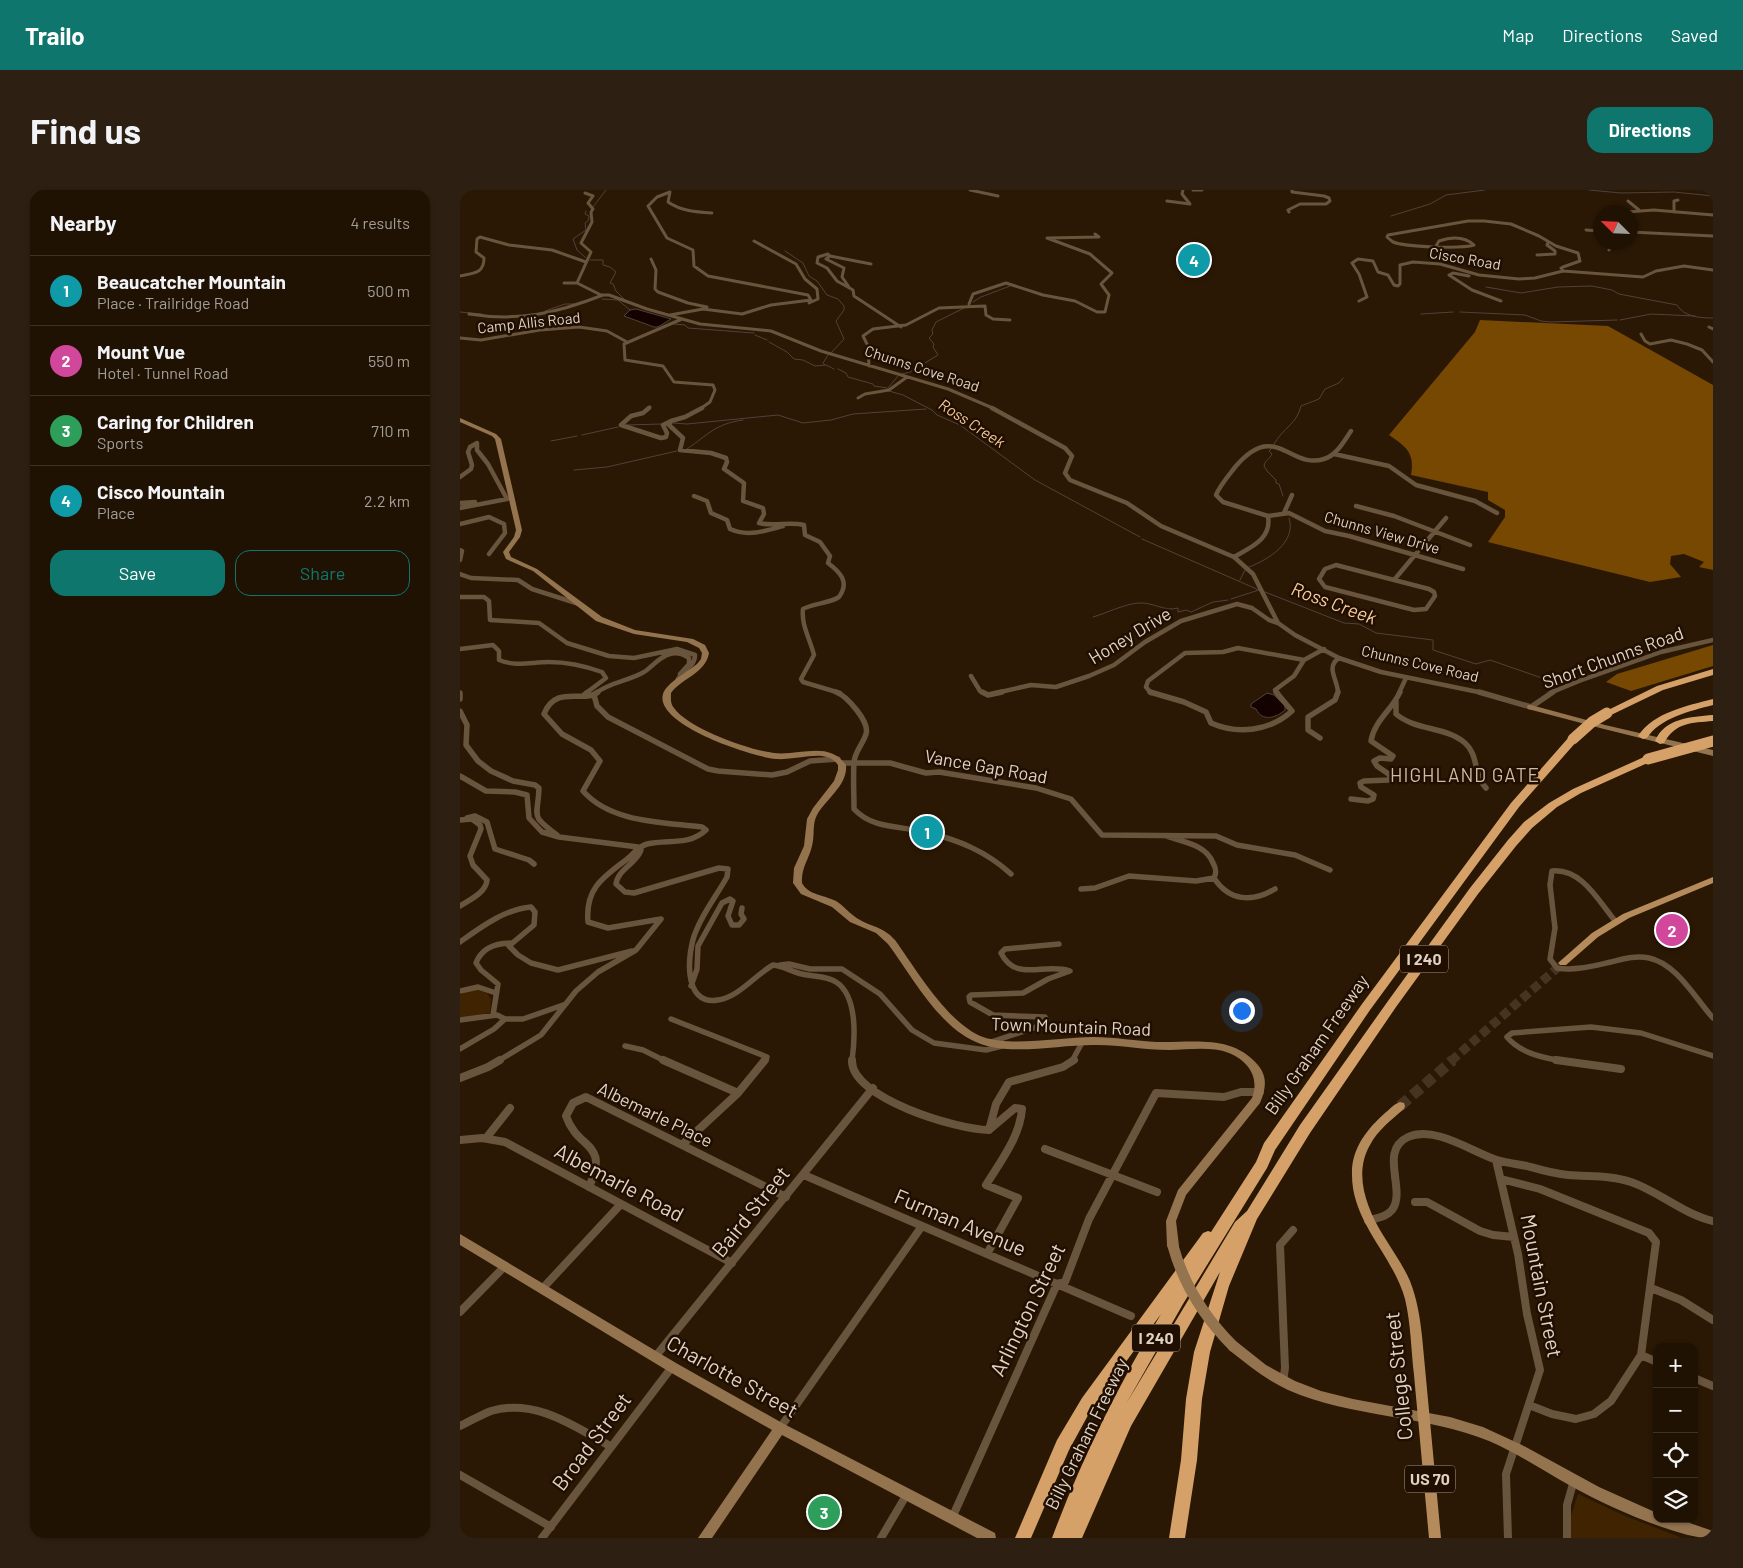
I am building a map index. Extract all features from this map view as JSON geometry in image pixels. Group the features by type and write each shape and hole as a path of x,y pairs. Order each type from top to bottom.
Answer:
{"highway":[{"name":"Billy Graham Freeway","path":"1060,1538 1067,1515 1098,1446 1132,1381 1197,1268 1262,1164 1269,1147 1366,1007 1522,797 1573,739 1592,722 1639,696 1679,681 1713,673"},
{"path":"1643,736 1647,729 1669,717 1713,702"},
{"path":"1660,741 1663,732 1672,726 1713,718"},
{"name":"Billy Graham Freeway","path":"1074,1538 1125,1421 1240,1226 1252,1215 1305,1129 1381,1020 1474,891 1512,843 1528,825 1553,805 1577,791 1648,759 1713,741"},
{"path":"1022,1538 1063,1445 1087,1403 1208,1238 1269,1147"},
{"path":"1177,1538 1189,1460 1194,1399 1202,1352 1219,1294 1252,1215"}],"main road":[{"path":"460,420 496,436 519,530 517,537 506,552 508,558 535,570 599,619 629,631 684,639 701,645 706,652 701,666 679,677 667,694 666,701 675,713 704,733 726,742 776,756 815,752 839,761"},
{"name":"Chunns Cove Road","path":"1531,707 1713,753"},
{"name":"Town Mountain Road","path":"839,761 843,767 841,777 810,821 808,848 797,876 799,886 809,895 836,905 857,922 882,933 954,1023 971,1036 989,1043 1112,1041 1155,1046 1212,1044 1240,1054 1254,1067 1260,1080 1260,1092"},
{"path":"1563,963 1580,947 1616,922 1636,911 1713,880"},
{"path":"1260,1092 1251,1109 1182,1193 1172,1221 1173,1246 1180,1270 1211,1323 1242,1355 1283,1382 1324,1399 1425,1419 1482,1433 1515,1446 1574,1480 1653,1516"},
{"name":"College Street","path":"1400,1106 1375,1128 1365,1141 1359,1154 1357,1184 1360,1202 1368,1221 1399,1270 1410,1297 1425,1419 1435,1538"},
{"name":"Charlotte Street","path":"460,1239 655,1357 780,1428 990,1538"},
{"path":"704,1538 780,1428"},
{"path":"1671,1523 1713,1537"}],"street":[{"path":"970,190 998,196"},
{"path":"1167,201 1190,204 1182,194 1183,190"},
{"path":"1193,190 1202,190"},
{"path":"1290,212 1288,210 1300,204 1326,204 1330,201 1329,198 1322,195 1307,192 1293,193 1292,190"},
{"path":"712,213 696,212 673,206 668,202 670,193 668,192 662,194 648,206 667,238 693,250 694,266 708,276 799,293 811,297 809,301 804,302"},
{"path":"564,283 577,283 591,252 583,247 581,242 591,226 593,218 590,212 593,209 588,203 593,196 584,193"},
{"path":"1674,212 1674,201 1678,200"},
{"path":"1628,201 1639,210 1713,216"},
{"path":"1436,246 1439,241 1452,238 1468,240 1474,245 1468,248 1436,246 1393,242 1387,237 1400,231 1477,220 1512,224 1548,242 1578,253 1580,261 1577,264 1563,266 1561,268 1563,272"},
{"path":"1586,230 1593,230"},
{"path":"1638,232 1713,236"},
{"path":"969,304 973,294 1006,283 1075,301 1097,312 1105,312 1109,295 1101,284 1112,273 1090,254 1047,238 1099,237 1095,234"},
{"path":"460,276 480,271 484,266 484,258 476,252 477,239 480,237 509,245 552,250 586,262"},
{"path":"651,259 655,264 657,275 655,289 658,292 688,303 707,307 708,309 742,314 771,305 814,302 818,299 817,289 801,274 800,268 787,257 754,241"},
{"path":"1538,256 1555,254 1555,251 1547,245 1548,242"},
{"path":"849,286 838,281 827,268 817,263 818,257 823,254 871,264"},
{"path":"830,256 826,259 844,268 842,277 853,290 854,296 901,327"},
{"name":"Cisco Road","path":"1359,301 1364,300 1366,297 1359,274 1352,263 1358,258 1373,261 1378,272 1390,277 1396,286 1400,284 1400,265 1407,263 1440,264 1479,275 1506,278 1531,278 1563,272 1643,277 1660,270 1684,266 1713,270"},
{"path":"1501,301 1472,290 1448,275 1453,273 1481,278 1506,278"},
{"name":"Chunns Cove Road","path":"577,283 603,295 609,295 638,307 710,326 766,330 821,351 978,401 1066,448 1072,456 1072,461 1065,472 1065,475 1070,480 1084,487 1122,500 1161,526 1234,557 1253,574 1278,623 1295,635 1360,666 1406,678 1476,691 1531,707"},
{"path":"469,314 495,318 527,317 580,304 603,295"},
{"path":"869,366 868,346 864,338 865,333 875,329 901,327 936,309 969,304 985,306 986,315 990,318 1010,320"},
{"path":"668,315 708,309"},
{"path":"650,407 643,413 631,416 621,425 661,438 666,437 667,434 663,425 685,417 710,402 715,387 705,383 674,382 664,366 624,360 624,344 682,318"},
{"name":"Camp Allis Road","path":"460,338 477,339 584,328 606,330 616,338 627,342"},
{"path":"1641,334 1645,342 1650,344 1669,340 1697,348 1704,352 1708,359 1713,362"},
{"path":"858,398 865,394 888,391 907,377"},
{"path":"671,421 669,425 683,438 680,450 711,453 726,458 727,462 724,469 744,482 743,502 763,508 764,514 759,523 772,524 792,521 800,523 805,527 805,535 820,542 829,552 828,563 837,569 844,578 844,590 838,598 827,603 813,604 803,609 802,614 806,632 814,655 802,679 806,684 824,686 842,694 865,721 867,734 856,752 854,762 854,809 858,814 878,824 906,828 970,845 992,856 1011,874"},
{"path":"1292,495 1284,513 1268,516 1223,502 1216,495 1245,457 1269,446 1313,460 1322,460 1334,454 1351,431"},
{"path":"460,477 474,466 474,462 468,452 470,447 476,443 477,450 488,464 493,476 510,498"},
{"path":"1334,454 1389,466 1416,485 1475,501 1497,513"},
{"path":"694,496 707,501 711,513 727,520 730,529 737,533 800,523"},
{"path":"460,503 510,498"},
{"path":"460,508 510,498"},
{"path":"1356,506 1389,514 1470,544"},
{"name":"Chunns View Drive","path":"1284,513 1295,515 1325,531 1349,536 1463,569"},
{"path":"1234,557 1265,535 1269,528 1268,516"},
{"path":"460,524 489,517 504,524 504,533 489,554"},
{"path":"1394,580 1446,518"},
{"path":"460,550 462,551 460,560"},
{"path":"1336,565 1394,580 1428,589 1434,592 1434,598 1426,609 1414,610 1325,587 1319,579 1326,568 1336,565"},
{"path":"460,574 471,578 518,580 543,593 581,605"},
{"path":"460,597 484,598 489,601 490,620 501,623 537,622 545,626 559,639 596,654 637,658 664,649 689,651 695,655 696,660 679,677"},
{"name":"Honey Drive","path":"971,676 980,691 988,694 1030,685 1056,687 1114,665 1145,642 1181,621 1237,604 1252,608 1269,620 1278,623"},
{"name":"Short Chunns Road","path":"1531,707 1540,698 1564,687 1662,651 1711,640"},
{"path":"460,649 493,645 497,646 499,651 498,660 508,665 520,666 553,662 582,666 602,672 606,678 584,695"},
{"path":"1304,660 1238,648 1223,652 1185,653 1148,681 1146,687 1151,693 1184,702 1206,712 1211,723 1226,730 1267,726 1286,718 1292,710 1275,690 1294,676 1304,660 1324,649"},
{"path":"460,776 486,791 515,792 526,795 529,818 535,826 542,832 559,837 638,847 690,840 701,836 706,830 702,826 633,817 615,812 586,796 583,791 585,783 598,767 600,761 598,756 594,751 568,738 544,714 547,706 553,701 575,695 594,695 600,689 644,672 667,654 677,654 689,658 689,664 679,677"},
{"path":"1320,738 1308,730 1306,720 1338,697 1337,686 1331,668 1334,661 1340,658"},
{"path":"1351,799 1365,801 1373,799 1374,795 1360,786 1360,783 1364,781 1389,780 1390,775 1377,766 1374,761 1380,758 1391,759 1393,756 1375,745 1371,741 1371,736 1378,722 1396,702 1406,678"},
{"path":"460,693 460,699"},
{"name":"Vance Gap Road","path":"594,695 597,706 608,717 632,728 656,743 708,769 718,772 772,775 787,772 810,761 897,764 926,773 939,772 1036,788 1071,799 1102,835 1164,834 1199,837 1216,836 1237,845 1295,855 1330,870"},
{"path":"1396,702 1396,714 1403,720 1455,736 1468,745 1475,757 1477,777 1486,788"},
{"path":"460,710 467,725 466,745 478,761 490,771 513,781 535,785 539,788 536,806 538,817 543,824 559,837"},
{"path":"463,818 476,816 487,820 490,824 490,840 495,849 529,860 534,864"},
{"path":"460,906 481,892 487,884 486,880 474,868 469,859 469,854 481,828 480,825 476,821 463,818"},
{"path":"1164,834 1203,849 1214,863 1216,874 1214,878"},
{"path":"460,1078 488,1067 541,1035 576,991 598,972 636,950 661,918 612,929 597,927 587,920 591,898 599,879 607,871 626,860 638,847"},
{"path":"638,847 641,850 639,855 617,877 616,884 625,892 634,893 719,868 728,869 727,877 692,940 690,981 693,991 699,996 716,1000 731,995 773,965 789,964 810,969 842,969 880,994 912,1030 934,1043 986,1050 1006,1044"},
{"path":"1616,922 1576,876 1562,870 1552,872 1550,880 1555,926 1550,956 1551,962 1555,967 1570,972 1630,957 1651,959 1682,980 1713,1018"},
{"path":"1081,888 1095,888 1128,876 1194,881 1214,878"},
{"path":"1214,878 1222,890 1251,900 1265,896 1275,889"},
{"path":"691,986 697,969 698,946 722,903 730,898 733,901 728,912 728,920 732,925 739,924 744,920 741,914 742,908"},
{"path":"460,942 505,915 526,906 532,907 535,912 534,925 509,946 516,954 535,965 551,970 636,950"},
{"path":"493,1015 498,984 481,970 476,963 478,955 491,946 512,943"},
{"path":"989,1043 1034,1028 1047,1020 1044,1017 993,1015 970,1002 969,997 971,995 1023,993 1048,979 1067,973 1070,971 1062,968 1018,969 1009,964 1002,953 1005,949 1059,944"},
{"path":"780,965 805,975 822,976 835,980 843,987 849,999 854,1022 855,1040 851,1064 852,1070 854,1074 873,1088 879,1096 922,1116 975,1130 989,1130 1014,1108 1022,1109 1019,1127 986,1185 1018,1198 987,1254"},
{"path":"460,991 476,986 484,987 496,993"},
{"path":"460,1020 493,1015 505,1019 523,1019 567,1004"},
{"path":"460,1049 494,1029 505,1019"},
{"path":"671,1019 767,1057 738,1093 682,1144"},
{"path":"1621,1069 1577,1065 1553,1060 1514,1045 1508,1037 1512,1033 1591,1027 1641,1034 1713,1056"},
{"path":"989,1130 991,1115 1009,1082 1063,1067 1074,1060 1082,1041"},
{"path":"625,1046 643,1050 738,1093"},
{"name":"Baird Street","path":"655,1357 873,1088"},
{"name":"Arlington Street","path":"952,1518 1057,1284 1065,1282 1089,1219 1156,1093 1224,1097 1241,1092 1260,1092"},
{"name":"Albemarle Place","path":"589,1187 598,1170 598,1161 593,1151 569,1126 566,1116 568,1109 578,1100 586,1097 786,1197"},
{"path":"460,1140 472,1137 487,1137 510,1108"},
{"path":"1368,1221 1387,1214 1394,1207 1396,1201 1394,1157 1406,1138 1423,1134 1434,1135 1496,1160 1559,1174 1621,1178 1634,1182 1686,1212 1713,1221"},
{"name":"Albemarle Road","path":"487,1137 505,1142 732,1263"},
{"path":"1044,1149 1157,1192"},
{"name":"Mountain Street","path":"1496,1160 1514,1237 1527,1314 1540,1370 1506,1474 1508,1538"},
{"name":"Furman Avenue","path":"804,1175 1131,1316"},
{"path":"1501,1179 1540,1189 1649,1233 1653,1236 1656,1247 1641,1355 1611,1401 1594,1414 1576,1419 1565,1418 1529,1406"},
{"path":"1415,1202 1427,1202 1480,1231 1493,1235 1514,1237"},
{"path":"542,1289 621,1204"},
{"path":"780,1428 922,1226"},
{"path":"1283,1382 1285,1368 1280,1245 1293,1230"},
{"path":"460,1312 505,1266"},
{"path":"1651,1288 1681,1300 1713,1320"},
{"path":"1641,1355 1653,1360"},
{"name":"Broad Street","path":"542,1538 610,1446 672,1367"},
{"path":"1698,1380 1713,1386"},
{"path":"460,1426 492,1411 505,1408 528,1408 553,1415 610,1446"},
{"path":"460,1474 551,1526"},
{"path":"1567,1538 1567,1505 1574,1480"},
{"path":"880,1538 907,1494"}],"shaded area":[{"path":"636,309 671,319 658,327 654,327 624,316 630,310"},
{"path":"1480,320 1608,326 1713,385 1713,570 1699,567 1704,562 1684,554 1671,556 1670,564 1681,577 1650,582 1488,542 1505,517 1505,510 1488,500 1488,492 1411,475 1412,461 1408,451 1389,435 1475,332"},
{"path":"1713,645 1713,666 1631,691 1606,682 1617,674"},
{"path":"1267,693 1274,695 1285,706 1285,710 1273,717 1265,717 1251,707 1251,704"},
{"path":"468,990 480,990 487,993 491,999 490,1013 460,1018 460,995"},
{"path":"1578,1494 1623,1515 1682,1538 1570,1538 1570,1519"}],"waterway":[{"path":"593,207 606,190"},
{"path":"1391,216 1430,204 1446,195 1485,190"},
{"path":"1589,190 1621,193 1674,192 1713,196"},
{"path":"586,211 585,214 589,216 588,221 585,223 586,230 573,239 577,250 586,258"},
{"path":"785,251 803,263 809,276 817,281 827,295 838,299 844,306 844,310 836,321 844,339 831,353"},
{"path":"590,260 603,260 603,265 610,267 616,272 610,283 613,284 616,291 626,301"},
{"path":"973,302 1010,286"},
{"path":"1486,287 1521,293 1558,287 1592,286 1612,290 1619,294 1677,305 1684,312 1695,316"},
{"path":"602,299 618,300 630,310"},
{"path":"545,311 565,304 574,304"},
{"path":"902,374 910,372 938,355 933,347 934,344 929,338 933,334 932,330 936,322 964,308"},
{"path":"460,312 482,314"},
{"path":"1421,314 1453,312"},
{"path":"1460,312 1525,315 1541,321 1551,322 1617,320"},
{"path":"1620,320 1651,314 1695,316"},
{"path":"1695,316 1713,318"},
{"name":"Ross Creek","path":"674,324 685,325 688,328 754,333"},
{"name":"Ross Creek","path":"755,335 767,340"},
{"name":"Ross Creek","path":"769,342 787,352 794,359 803,360 815,366 826,365 834,369"},
{"path":"825,365 823,363 828,355"},
{"name":"Ross Creek","path":"838,369 846,373 848,377 873,384 874,386 887,388"},
{"path":"888,388 898,376"},
{"path":"1274,444 1293,422 1301,406 1319,399 1325,389 1339,383 1343,378"},
{"name":"Ross Creek","path":"889,391 903,395 932,410 937,415 960,425 1035,480 1140,537"},
{"path":"673,423 687,424 778,415 803,423 831,420 853,414 926,409"},
{"path":"687,449 719,427 743,420"},
{"path":"627,425 661,424"},
{"path":"582,435 618,427"},
{"path":"551,441 577,436"},
{"path":"1272,448 1269,451 1272,454 1264,466 1276,480 1276,483 1279,484 1283,496"},
{"path":"574,470 607,467 677,451"},
{"path":"1249,567 1272,555 1285,542 1289,535 1289,518"},
{"name":"Ross Creek","path":"1142,539 1259,590 1231,599"},
{"path":"1240,580 1245,570"},
{"name":"Ross Creek","path":"1265,592 1344,623 1359,624 1376,633 1433,640 1433,650 1476,664 1490,660 1542,678"},
{"path":"1093,617 1139,603 1168,609 1178,608 1178,612 1186,610 1191,612 1213,602 1228,600"}],"tunnel":[{"path":"1451,1061 1563,963"},
{"path":"1400,1106 1453,1060"}],"place":[{"name":"Cisco Mountain","path":"1194,260"},
{"name":"Beaucatcher Mountain","path":"927,832"},
{"name":"Mount Vue","path":"1672,930"},
{"name":"Caring for Children","path":"824,1512"}],"district":[{"name":"HIGHLAND GATE","path":"1465,775"}]}
